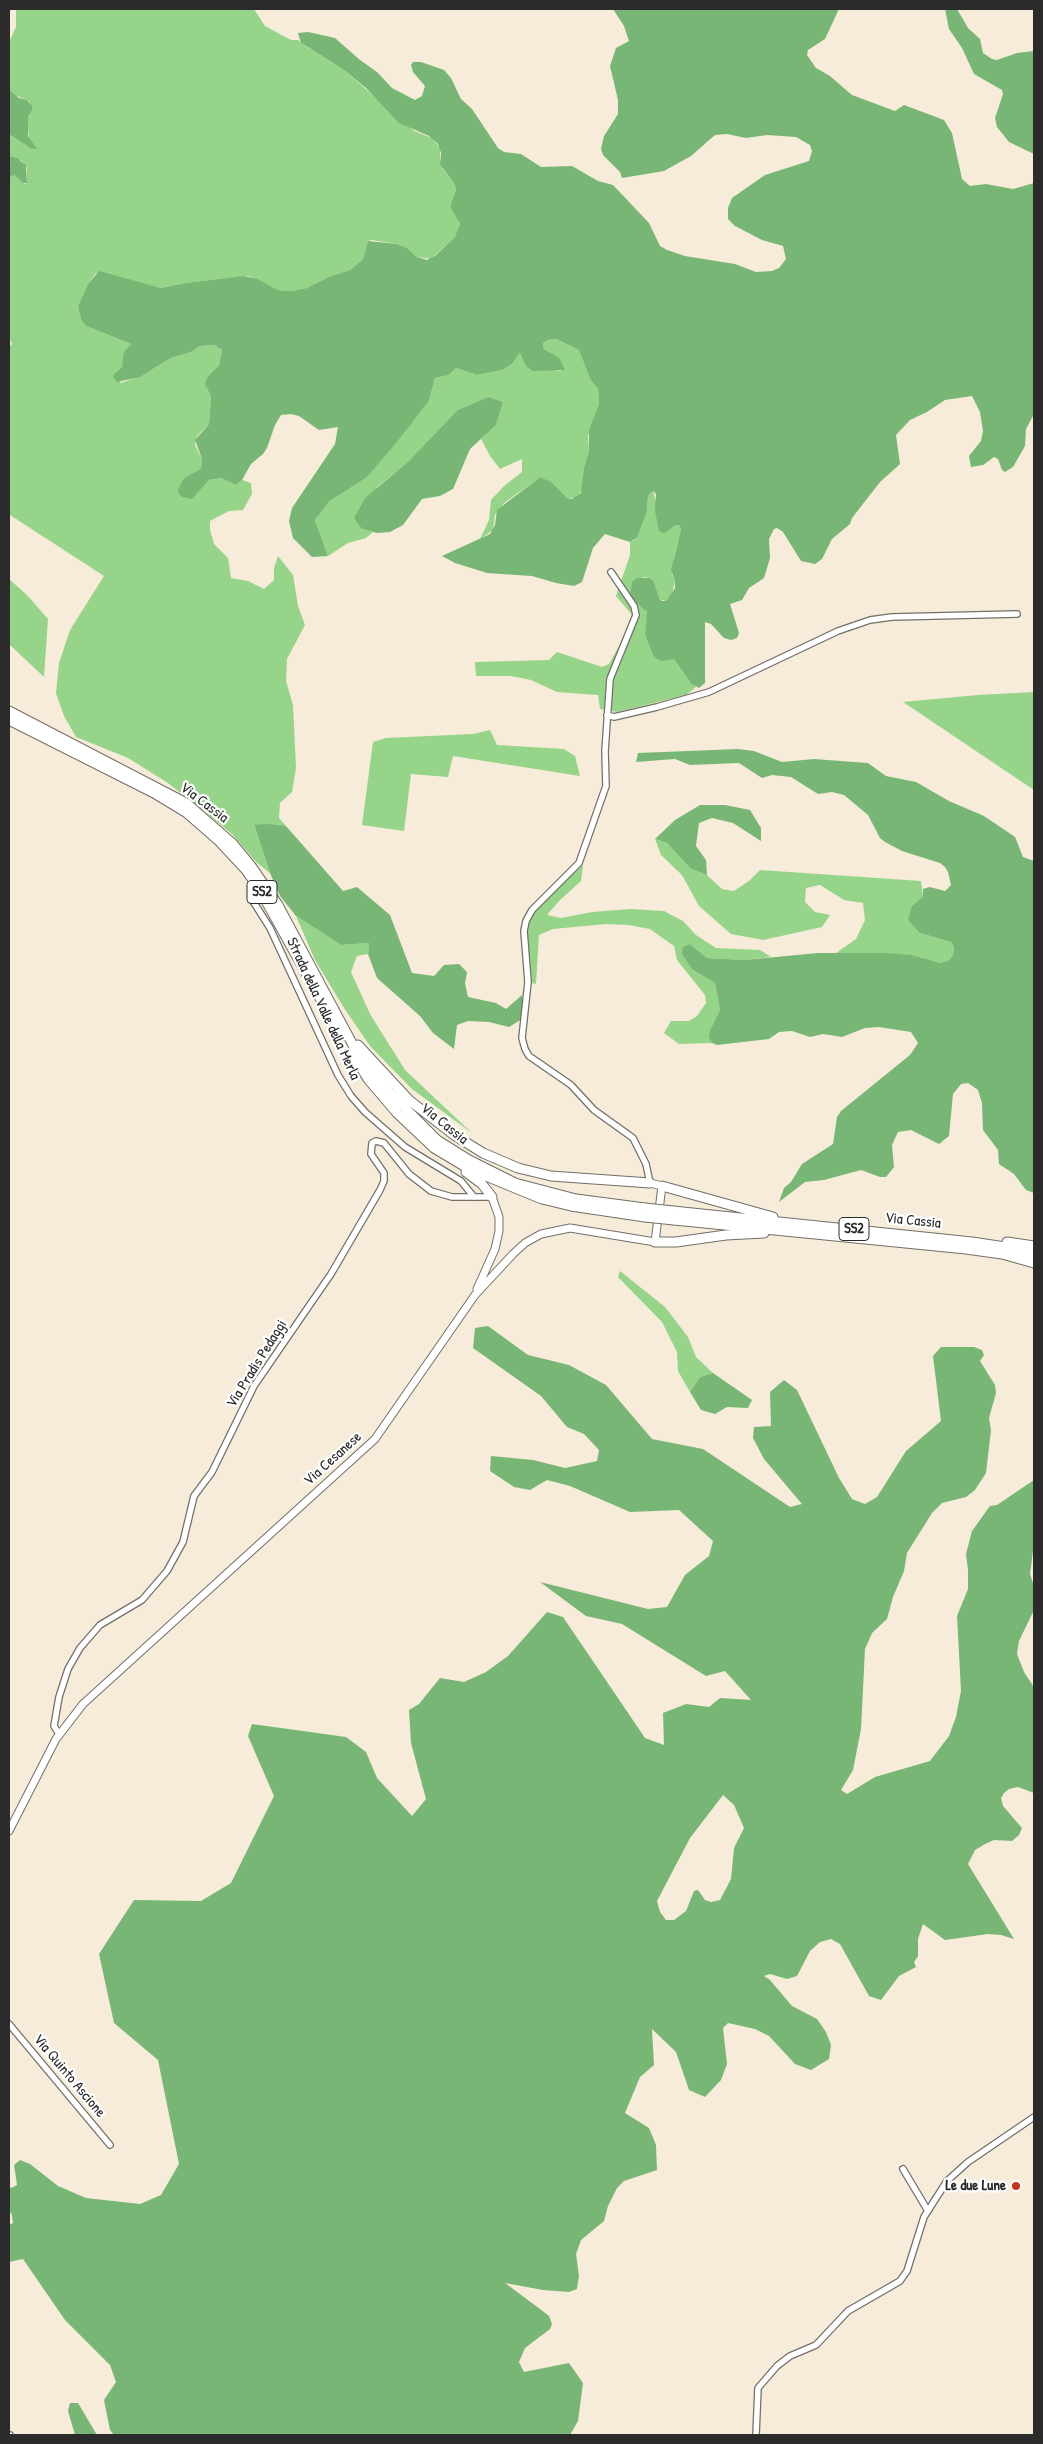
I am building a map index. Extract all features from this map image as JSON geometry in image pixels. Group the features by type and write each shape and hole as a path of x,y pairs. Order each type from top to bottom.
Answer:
{"highway":[{"name":"Via Cassia","path":"9,711 186,803 212,825 242,855 266,886 341,1024 366,1063 402,1106 437,1140 469,1160 515,1183 546,1193 645,1213"},
{"name":"Via Cassia","path":"9,720 154,793 187,813 226,848 246,870 272,909 335,1026 364,1073 397,1113 434,1148 469,1169 542,1199 571,1206 797,1224 972,1242 1005,1247 1034,1255"},
{"path":"341,1024 409,1100 454,1135 483,1154 518,1168 551,1176 650,1183"},
{"path":"434,1148 480,1183 492,1197"},
{"path":"662,1186 797,1224"},
{"name":"Via Cassia","path":"673,1215 988,1252 1034,1263"},
{"path":"655,1242 676,1242 757,1232 788,1235 815,1232"},
{"path":"972,1242 1034,1246"}],"street":[{"path":"611,572 634,606 636,615 611,673 607,715 606,786 583,855 573,871 532,910 524,926 528,982 522,1038 525,1050 529,1056 572,1085 594,1110 633,1138 644,1158 650,1183 662,1186 655,1242"},
{"path":"607,715 614,717 709,692 838,631 870,620 892,617 1017,614"},
{"name":"Strada della Valle della Merla","path":"251,898 270,928 338,1075 351,1096 365,1112 405,1147 461,1181 474,1197"},
{"name":"Via Pradis Pedaggi","path":"59,1734 54,1726 59,1697 68,1669 80,1648 100,1625 142,1600 167,1571 183,1542 194,1496 212,1472 254,1386 326,1282 380,1190 384,1176 370,1151 372,1143 376,1141 384,1144 402,1167 425,1188 447,1196 492,1197"},
{"path":"474,1295 497,1241 499,1217 492,1197"},
{"name":"Via Cesanese","path":"9,1831 59,1734 92,1694 375,1439 474,1295 519,1248 530,1240 548,1232 570,1228 655,1242"},
{"name":"Via Quinto Ascione","path":"9,2024 110,2145"},
{"path":"756,2435 758,2388 787,2358 820,2343 848,2311 902,2280 907,2271 928,2210 955,2172 1034,2117"},
{"path":"903,2168 928,2210"}],"green space":[{"path":"16,9 254,9 265,26 291,40 298,40 344,70 414,131 432,138 440,148 440,161 443,169 455,185 456,190 450,206 458,218 460,228 455,237 431,259 417,257 407,248 397,244 371,240 368,241 363,259 350,270 328,277 307,288 291,291 278,290 248,276 185,283 161,288 96,273 88,284 78,306 81,320 86,326 131,344 127,350 122,367 114,374 121,383 145,374 171,358 191,352 200,346 214,345 222,350 219,365 208,376 207,389 211,397 209,424 197,436 195,445 202,459 201,470 182,481 179,494 196,495 209,480 221,478 236,485 242,480 251,483 252,494 243,510 229,511 210,521 210,530 214,544 228,558 231,578 248,581 264,589 274,580 274,568 278,556 293,575 298,606 305,625 287,659 286,681 293,705 296,768 292,792 280,803 279,818 286,826 254,826 270,873 256,862 232,834 168,783 128,758 76,737 64,716 56,693 59,663 70,630 104,576 10,515 9,517 9,347 12,344 9,336 9,178 14,175 25,184 27,183 27,167 22,161 9,156 9,134 30,148 27,119 32,111 29,101 12,94 9,90 9,42 16,27"},
{"path":"613,9 839,9 825,39 808,50 807,55 816,68 830,76 852,95 895,111 904,105 944,120 952,133 962,179 970,186 986,184 1013,189 1034,183 1034,414 1026,429 1025,446 1013,467 1005,472 1002,470 998,459 994,457 983,465 971,467 969,456 981,441 983,431 980,412 972,396 945,400 910,420 896,435 900,464 880,482 852,518 850,524 832,539 822,559 815,564 801,561 783,532 777,528 774,529 769,539 770,558 764,578 749,588 742,600 730,604 739,633 737,638 731,640 724,638 711,624 705,622 705,683 699,688 692,684 674,659 662,661 653,655 645,634 647,612 630,594 632,582 637,578 650,578 654,582 660,600 663,601 667,600 675,588 675,581 671,570 681,529 679,525 676,525 665,533 659,531 655,511 656,494 653,491 648,496 647,511 637,537 630,542 605,534 593,548 582,582 574,586 532,576 487,573 455,563 442,556 490,534 495,525 497,510 540,477 551,482 567,498 572,499 581,493 584,467 589,451 589,430 599,404 598,389 590,379 579,350 556,339 543,343 543,348 559,358 565,370 533,371 526,366 520,353 512,364 502,370 477,375 456,368 449,375 435,378 429,401 396,443 366,478 330,501 315,520 328,556 312,557 293,538 289,521 292,508 335,444 338,427 319,430 299,416 291,414 281,415 275,425 267,448 251,464 242,480 236,485 221,478 209,480 192,499 182,497 178,490 182,481 201,469 202,459 195,440 209,424 211,397 205,384 208,376 219,365 222,350 214,345 200,346 191,352 171,358 140,377 117,382 113,377 114,374 122,367 124,352 131,344 86,326 81,320 78,306 88,284 99,271 161,288 185,283 244,276 257,279 278,290 291,291 307,288 328,277 350,270 363,259 368,241 397,244 407,248 417,257 427,260 435,256 455,237 460,224 450,206 456,190 455,185 440,164 441,153 438,144 429,136 399,123 366,88 344,70 301,43 298,33 308,32 335,38 377,72 392,88 415,100 422,96 425,86 413,72 411,65 413,62 421,62 444,70 451,78 461,99 472,109 498,148 504,152 521,154 541,167 572,166 598,181 613,185 649,223 660,246 667,250 685,256 735,264 756,272 772,271 779,268 786,259 783,246 762,240 735,226 728,219 728,208 732,198 765,175 809,161 812,151 810,145 796,137 767,135 746,138 727,134 715,135 691,156 664,171 622,178 620,172 603,155 601,149 604,136 618,114 618,100 610,66 616,48 629,41 624,26"},
{"path":"945,9 957,9 968,28 980,39 983,53 992,59 997,60 1017,53 1034,51 1034,154 1009,142 997,127 995,118 1003,94 1002,90 974,74 962,48 949,29"},
{"path":"9,90 19,98 27,100 32,106 32,111 28,117 28,136 37,149 30,148 9,134"},
{"path":"9,156 17,158 26,165 27,183 23,183 14,175 9,178"},
{"path":"556,339 579,350 590,379 598,389 599,404 588,436 589,451 584,467 583,488 577,498 567,498 540,477 504,503 495,515 493,530 480,539 489,520 491,500 504,486 522,472 522,459 500,469 481,439 496,425 503,402 489,397 377,487 362,529 373,532 366,538 348,543 328,556 315,520 330,501 366,478 429,401 435,378 449,375 456,368 477,375 502,370 512,364 520,353 524,361 546,369 561,371 550,352 543,348 542,343"},
{"path":"489,397 503,402 496,425 470,449 453,489 440,496 422,499 403,525 390,532 377,533 362,529 354,518 366,497 409,461 458,410"},
{"path":"653,491 665,533 676,525 679,525 681,529 674,556 672,574 675,581 672,594 667,600 660,600 654,582 650,578 643,577 638,603 645,607 648,617 645,634 657,659 674,659 696,687 686,695 617,712 600,709 598,695 557,692 531,680 510,676 476,676 475,662 549,660 557,652 602,667 609,664 633,616 616,596 630,555 630,542 634,540 647,511 648,496"},
{"path":"9,579 27,595 48,619 44,677 9,644"},
{"path":"1034,692 1034,790 903,702 978,695"},
{"path":"490,730 497,745 564,749 575,756 580,776 453,756 448,777 411,774 404,831 362,825 373,742 386,738 473,734"},
{"path":"738,749 754,751 782,762 814,759 868,763 886,776 916,782 949,801 984,816 1015,837 1023,857 1034,861 1034,1193 1026,1190 1014,1174 999,1164 998,1150 983,1130 982,1103 978,1090 968,1083 961,1084 953,1094 949,1136 939,1144 911,1130 898,1132 892,1145 894,1167 886,1177 880,1177 861,1170 824,1180 805,1182 779,1202 784,1188 791,1182 802,1164 833,1144 837,1117 841,1111 910,1055 918,1043 911,1032 879,1027 865,1028 842,1037 823,1034 810,1037 792,1031 779,1032 769,1039 717,1045 712,1043 709,1037 710,1030 720,1010 715,983 693,970 682,954 683,947 690,944 707,958 745,960 818,953 888,953 912,955 941,963 949,960 953,955 954,947 951,942 920,933 908,920 912,906 923,896 923,889 930,887 945,891 951,885 945,867 940,863 902,851 885,842 880,838 868,815 844,795 832,792 818,794 791,777 772,775 762,778 739,763 690,765 675,759 636,762 638,753"},
{"path":"700,805 725,805 750,810 761,828 761,841 733,823 712,818 699,823 696,846 706,860 707,875 691,869 667,843 655,839 675,820"},
{"path":"254,825 286,826 343,891 357,887 390,915 412,973 434,976 444,965 459,964 467,972 465,983 468,997 496,1003 506,1009 522,995 522,1019 509,1027 489,1022 468,1021 457,1025 454,1049 433,1033 420,1016 377,978 368,954 369,943 341,945 296,916 280,896"},
{"path":"655,839 667,843 691,869 707,875 722,889 734,891 749,881 760,870 921,881 923,896 912,906 920,933 951,942 954,947 953,955 949,960 941,963 912,955 836,953 856,939 865,920 863,903 844,900 820,885 806,888 805,902 815,912 830,915 822,927 763,940 731,934 699,906 682,875 661,855"},
{"path":"583,865 581,881 547,915 561,918 592,912 631,909 664,911 683,921 696,935 716,948 760,950 771,957 745,960 707,958 690,944 693,970 715,983 720,1010 710,1030 712,1043 679,1044 664,1033 671,1021 689,1021 697,1016 706,1003 705,995 677,960 674,946 650,929 629,925 606,924 553,929 539,935 536,984 531,983 525,928 533,911"},
{"path":"296,916 341,945 369,943 368,954 357,956 351,972 370,1014 405,1070 472,1133 412,1089 370,1046 315,960"},
{"path":"620,1271 665,1307 688,1337 696,1357 713,1373 700,1377 690,1392 678,1371 677,1352 662,1322 618,1277"},
{"path":"488,1326 528,1355 569,1365 606,1385 652,1439 703,1449 790,1507 802,1504 764,1459 753,1438 754,1427 771,1426 770,1392 784,1380 797,1390 839,1478 852,1499 865,1504 877,1497 906,1451 941,1421 933,1356 941,1347 974,1347 982,1350 984,1355 980,1361 995,1385 996,1393 989,1418 991,1430 986,1473 975,1490 966,1497 942,1503 932,1513 907,1553 904,1571 893,1597 887,1619 872,1633 865,1649 861,1729 853,1770 841,1790 847,1794 875,1777 930,1761 949,1736 956,1717 961,1691 957,1616 968,1589 966,1554 972,1531 990,1506 997,1505 1034,1480 1034,1544 1030,1574 1034,1586 1034,1610 1019,1641 1017,1654 1024,1672 1034,1687 1034,1793 1018,1787 1009,1789 1004,1793 1001,1798 1003,1806 1022,1828 1019,1835 1012,1841 994,1840 985,1844 975,1850 968,1864 1014,1939 988,1934 945,1940 923,1924 918,1939 918,1956 914,1962 916,1967 899,1976 881,2000 869,1996 840,1944 831,1939 820,1942 810,1951 797,1976 787,1979 770,1974 764,1976 770,1980 792,2006 817,2019 826,2032 831,2045 829,2059 811,2070 795,2064 769,2036 755,2029 728,2023 723,2028 727,2064 721,2080 705,2097 689,2090 676,2052 652,2029 654,2065 640,2077 625,2113 649,2128 656,2145 657,2170 624,2181 617,2188 608,2206 604,2221 581,2240 576,2254 579,2276 577,2289 569,2292 543,2290 505,2283 549,2316 552,2324 550,2329 525,2348 519,2362 524,2372 569,2363 583,2383 578,2421 570,2435 114,2435 110,2430 104,2400 116,2382 110,2365 65,2320 23,2259 9,2262 9,2225 13,2223 9,2210 9,2186 11,2188 17,2185 14,2165 20,2160 30,2164 58,2186 86,2198 140,2204 161,2195 179,2164 158,2060 114,2023 99,1954 134,1900 201,1901 231,1883 274,1796 248,1736 252,1724 346,1737 366,1752 377,1778 412,1816 426,1799 411,1743 409,1710 419,1704 440,1678 464,1682 486,1672 508,1656 547,1612 563,1617 645,1738 664,1745 663,1713 686,1704 709,1707 720,1698 751,1700 725,1671 706,1676 622,1624 586,1616 540,1582 648,1609 667,1607 685,1575 709,1556 713,1541 679,1510 630,1512 570,1486 547,1480 530,1490 514,1487 490,1471 491,1456 533,1460 565,1468 597,1461 599,1450 584,1434 567,1427 541,1396 473,1348 475,1328","holes":["723,1795 734,1805 744,1828 734,1848 731,1879 720,1900 711,1902 705,1900 698,1890 694,1891 686,1911 674,1920 666,1920 660,1912 657,1901 690,1838"]},
{"path":"713,1373 752,1400 748,1408 727,1407 715,1414 701,1410 690,1392 700,1377"},
{"path":"70,2403 78,2403 97,2435 75,2435 68,2411"}],"place":[{"name":"Le due Lune","path":"1016,2186"}]}
